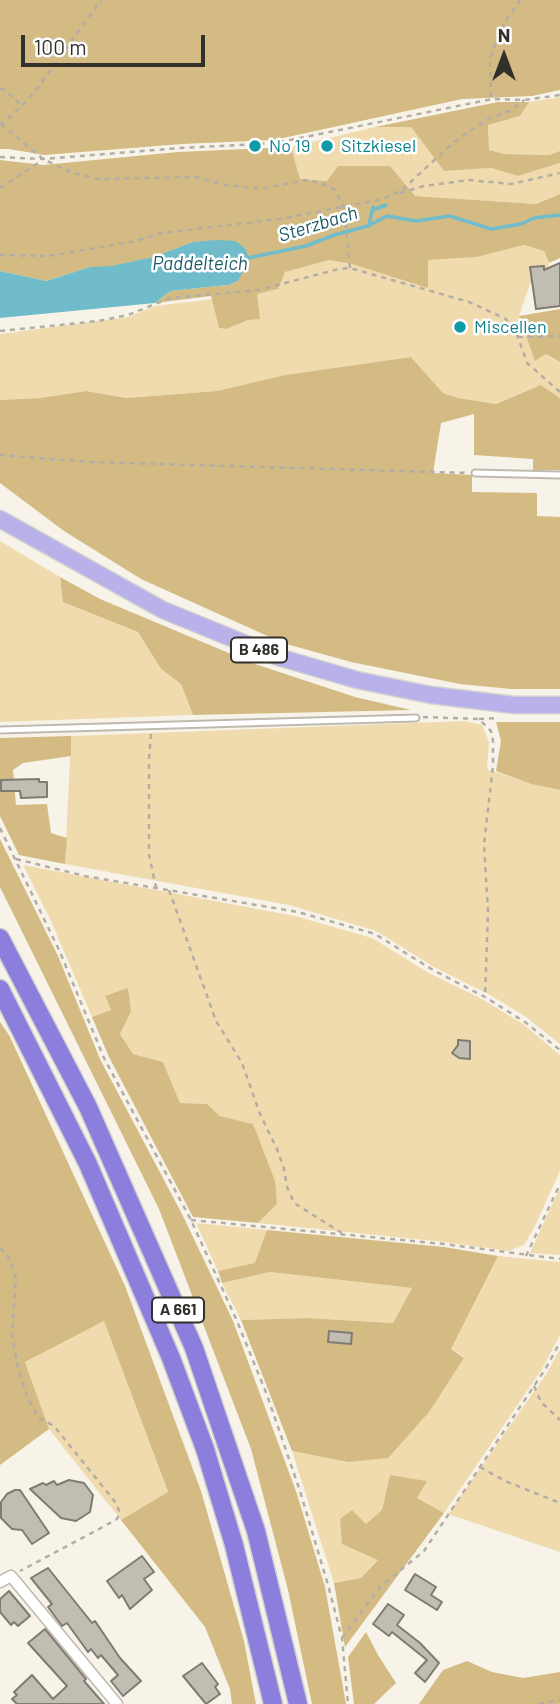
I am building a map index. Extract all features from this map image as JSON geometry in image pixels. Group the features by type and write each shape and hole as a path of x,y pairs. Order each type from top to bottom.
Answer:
{"highway":[{"name":"A 661","path":"0,938 88,1107 194,1348 256,1531 298,1704"},
{"name":"A 661","path":"0,989 88,1164 172,1357 205,1449 234,1545 273,1704"}],"main road":[{"name":"B 486","path":"0,508 27,533"},
{"name":"B 486","path":"0,519 163,610 278,657 357,680 430,695 514,705 560,705"}],"street":[{"path":"0,1581 11,1576 117,1704"}],"lane":[{"path":"475,473 560,475"},
{"path":"0,730 416,718"}],"path":[{"path":"101,0 22,106 0,125 43,159 70,172 99,179 195,177 259,189 306,180 321,183 334,189 344,208 350,268"},
{"path":"492,99 490,58 504,23 520,0"},
{"path":"0,89 5,90 22,106"},
{"path":"0,157 43,159 276,143 492,99 524,100 560,95"},
{"path":"394,195 454,142 488,119 512,110 524,100"},
{"path":"0,188 43,159"},
{"path":"0,255 49,256 205,226 247,224 344,208 446,182 485,180 511,184 560,173"},
{"path":"0,331 98,321 128,315 170,298 258,290 350,268 469,302 506,319 518,337 527,363 560,393"},
{"path":"506,319 511,318"},
{"path":"518,337 560,336"},
{"path":"0,454 89,462 475,473"},
{"path":"416,718 475,718 491,730 493,766 484,844 488,912 485,997"},
{"path":"153,726 149,759 149,855 156,887"},
{"path":"0,828 60,952 104,1058 191,1220 267,1395 300,1491 342,1638 348,1704"},
{"path":"16,859 85,876 299,912 375,934 433,970 485,997 525,1023 560,1051"},
{"path":"169,889 216,1021 242,1063 260,1114 281,1159 287,1187 294,1203 345,1235"},
{"path":"526,1256 560,1184"},
{"path":"191,1220 443,1244 560,1259"},
{"path":"0,1248 8,1256 16,1278 12,1334 18,1368 28,1399 39,1418 54,1426 116,1503 120,1513 117,1519 11,1576"},
{"path":"342,1638 380,1587 424,1551 534,1386 560,1342"},
{"path":"534,1386 541,1402 560,1420"},
{"path":"480,1467 505,1481 560,1503"},
{"path":"539,1704 560,1700"}],"shaded area":[{"path":"0,0 560,0 560,90 532,96 462,99 274,140 44,155 0,149"},
{"path":"560,97 560,151 549,155 504,154 489,150 488,125 520,116 529,102"},
{"path":"498,102 529,102 520,116 488,125 489,150 504,154 549,155 560,151 560,163 518,176 491,168 444,171 411,127 375,127"},
{"path":"375,127 411,127 444,171 491,168 518,176 560,163 560,194 536,204 415,196 300,179 291,147"},
{"path":"291,147 300,179 327,181 338,166 390,166 415,196 536,204 560,194 560,258 549,263 544,251 524,245 477,257 428,260 428,288 352,264 329,260 285,272 278,289 257,294 260,319 248,320 226,329 219,328 211,296 155,303 170,291 228,285 238,281 249,258 244,247 193,242 153,257 104,268 90,267 46,281 0,271 0,160 43,165 178,152"},
{"path":"524,245 544,251 549,263 547,272 530,284 519,316 536,360 546,354 560,362 560,398 541,385 496,404 458,398 443,393 411,357 285,375 217,391 126,398 86,391 40,398 0,400 0,334 128,317 155,306 212,299 219,328 226,329 248,320 256,294 278,289 284,272 329,260 352,264 428,287 427,260 477,257"},
{"path":"560,309 560,362 546,354 535,361 519,316"},
{"path":"411,357 443,393 458,398 496,404 541,385 560,398 560,470 533,470 533,459 474,455 474,414 441,423 433,473 472,475 472,492 537,493 537,516 560,517 560,689 511,689 460,684 351,662 283,643 141,579 64,531 0,483 0,400 40,398 86,391 126,398 217,391 285,375"},
{"path":"0,541 60,577 63,602 138,632 161,669 181,684 193,715 0,722"},
{"path":"60,577 100,599 255,664 355,697 411,710 193,715 181,684 161,669 138,632 63,602"},
{"path":"465,721 482,725 489,742 487,769 531,784 560,790 560,1044 526,1017 490,995 434,967 376,931 289,905 65,864 71,736"},
{"path":"496,722 560,722 560,790 531,784 496,771 501,741"},
{"path":"71,736 71,756 23,763 13,770 16,805 47,804 51,833 67,838 65,864 19,855 0,816 0,738"},
{"path":"0,839 58,956 100,1059 183,1216 233,1321 297,1494 325,1587 346,1704 312,1704 288,1590 251,1449 159,1209 0,887"},
{"path":"23,865 295,916 372,938 429,973 480,998 523,1024 560,1055 560,1171 524,1245 509,1251 258,1223 277,1204 253,1124 220,1116 207,1104 180,1103 163,1062 133,1054 120,1034 131,1012 105,997 111,1010 92,1017 51,921"},
{"path":"128,988 131,1012 120,1034 133,1054 163,1062 180,1103 207,1104 220,1116 253,1124 275,1181 277,1204 258,1223 193,1217 109,1057 92,1017 111,1010 105,996"},
{"path":"0,1022 9,1035 125,1286 201,1491 244,1641 256,1704 232,1704 230,1689 205,1627 121,1520 168,1492 104,1321 25,1362 49,1429 0,1465"},
{"path":"560,1188 560,1255 530,1253"},
{"path":"196,1223 267,1230 256,1263 218,1271"},
{"path":"267,1230 444,1247 498,1256 451,1349 464,1358 429,1412 388,1458 348,1462 292,1451 241,1320 307,1318 393,1323 412,1288 270,1272 222,1283 218,1271 255,1263"},
{"path":"498,1256 560,1262 560,1335 542,1369 444,1513 417,1498 426,1481 390,1475 382,1510 366,1524 352,1511 378,1560 361,1578 334,1583 292,1451 348,1462 464,1357 451,1349"},
{"path":"270,1272 412,1288 393,1323 307,1318 241,1320 222,1283"},
{"path":"104,1321 168,1493 121,1520 49,1429 25,1362"},
{"path":"560,1349 560,1552 448,1514 547,1373"},
{"path":"390,1475 427,1481 417,1498 444,1513 345,1647 334,1583 361,1578 378,1560 342,1544 340,1519 352,1510 366,1524 382,1510"},
{"path":"366,1632 396,1683 374,1704 354,1704 348,1657"},
{"path":"467,1661 492,1672 523,1678 560,1672 560,1704 419,1704 443,1670"}],"water":[{"name":"Paddelteich","path":"235,241 244,247 250,258 238,281 228,285 170,291 155,303 0,318 0,271 46,281 90,267 111,266 153,257 193,242"}],"building":[{"path":"560,263 560,306 536,309 530,267 544,266 544,270"},
{"path":"39,779 39,782 47,782 47,797 21,798 20,791 1,791 1,780"},
{"path":"458,1040 470,1041 470,1059 459,1058 452,1053"},
{"path":"329,1331 352,1333 351,1344 328,1342"},
{"path":"69,1480 84,1483 93,1495 90,1512 76,1521 61,1518 30,1489 43,1483 46,1485 54,1481 57,1485"},
{"path":"20,1490 49,1533 32,1544 22,1530 12,1529 1,1518 1,1502 7,1494"},
{"path":"142,1556 154,1572 144,1579 152,1590 130,1609 122,1595 119,1598 107,1581"},
{"path":"48,1568 92,1623 95,1621 120,1658 141,1681 123,1696 111,1681 118,1675 101,1655 98,1658 91,1649 88,1652 67,1623 62,1626 48,1607 52,1604 31,1578"},
{"path":"415,1574 436,1587 431,1595 442,1602 437,1610 405,1590"},
{"path":"9,1591 30,1616 18,1626 14,1622 11,1625 0,1612 0,1599"},
{"path":"388,1604 404,1615 397,1625 439,1663 425,1682 415,1673 427,1660 392,1632 389,1636 373,1624"},
{"path":"45,1629 104,1704 17,1704 12,1699 17,1695 14,1692 32,1675 53,1699 67,1686 28,1643"},
{"path":"202,1663 218,1684 215,1687 220,1694 206,1704 183,1676"}],"waterway":[{"path":"373,210 386,205"},
{"path":"369,225 373,207"},
{"name":"Sterzbach","path":"248,258 306,246 368,226 387,216 416,221 450,216 491,229 521,224 534,218 560,215"}],"place":[{"name":"No 19","path":"255,146"},
{"name":"Sitzkiesel","path":"327,146"},
{"name":"Miscellen","path":"460,327"}]}
